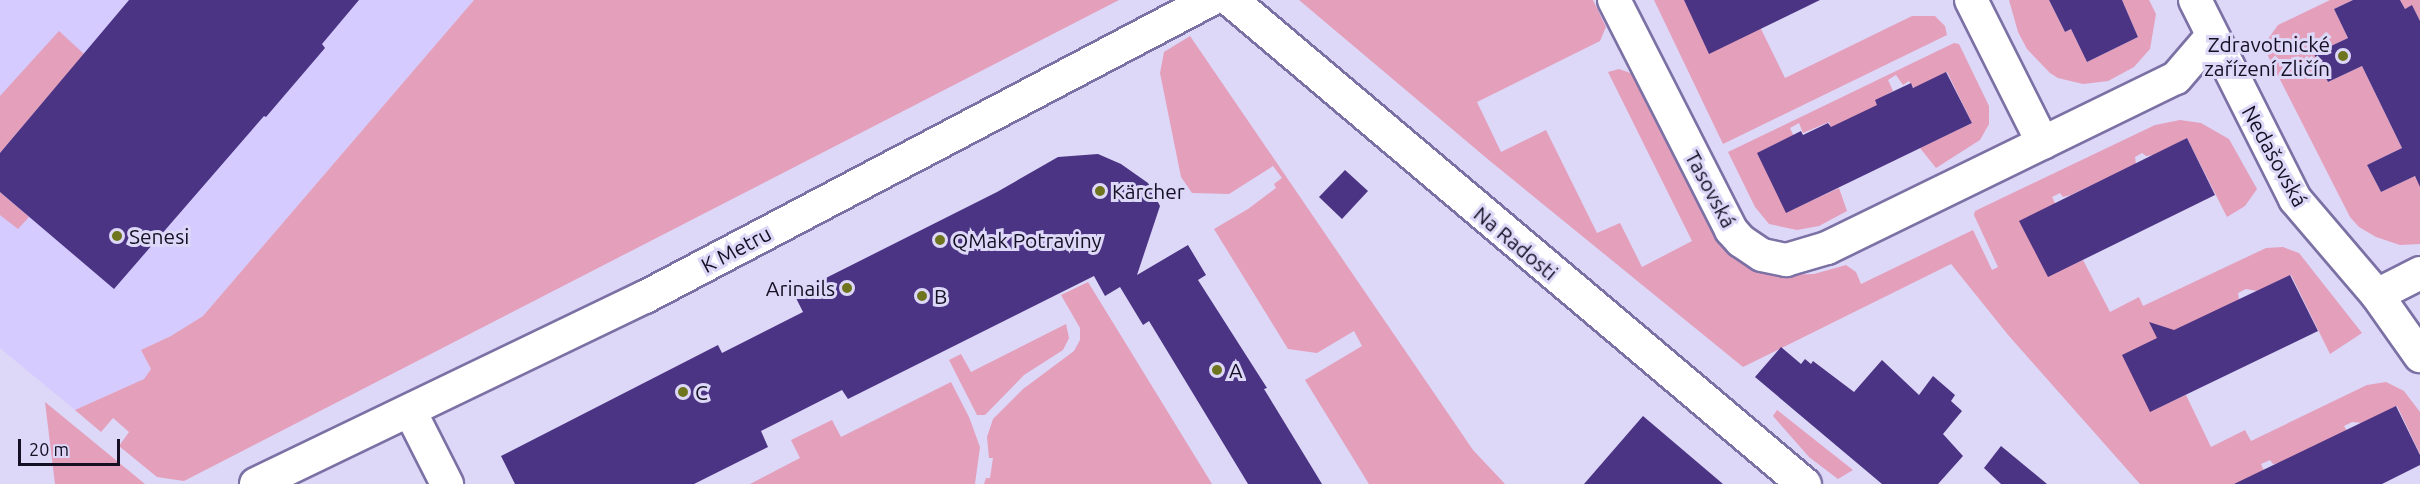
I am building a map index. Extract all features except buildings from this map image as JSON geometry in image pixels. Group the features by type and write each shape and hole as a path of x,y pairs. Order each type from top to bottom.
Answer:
{"main road":[{"name":"Na Radosti","path":"1231,0 1804,484"}],"street":[{"name":"K Metru","path":"256,484 645,297 1210,0"},
{"name":"Tasovská","path":"1614,0 1731,230 1762,255 1786,260 1827,248 2176,78 2212,36"},
{"path":"1971,0 2043,142"},
{"name":"Nedašovská","path":"2194,0 2295,199 2377,295 2420,356"},
{"path":"2377,295 2420,273"},
{"path":"410,411 447,484"}],"shaded area":[{"path":"0,0 474,0 203,316 171,336 141,350 151,369 144,379 75,410 0,348"},
{"path":"474,0 1119,0 184,481 157,477 119,446 129,432 113,418 101,432 75,410 144,379 151,369 141,350 171,336 203,316"},
{"path":"1299,0 1593,0 1606,27 1600,41 1477,102 1501,152 1546,130 1597,233 1620,223 1642,267 1692,241 1608,72 1619,69 1636,75 1780,275 1814,274 1846,265 1856,272 1861,284 1973,230 1992,270 1998,267 1974,215 1975,211 2155,125 2180,120 2201,123 2229,139 2257,189 2245,206 2227,217 2187,138 2154,155 2146,156 2142,153 2135,157 2136,164 2071,195 2063,197 2060,193 2052,197 2055,203 2048,276 2083,260 2110,312 2139,297 2143,306 2266,248 2283,247 2299,253 2362,333 2330,354 2291,275 2257,291 2246,289 2238,293 2239,300 2158,338 2151,411 2186,395 2211,447 2245,430 2251,441 2367,385 2386,382 2404,391 2420,412 2420,454 2397,406 2363,423 2352,422 2344,426 2347,431 2281,463 2273,464 2270,460 2261,464 2264,471 2238,484 2140,484 2009,336 1951,264 1743,367 1490,161"},
{"path":"1654,0 1684,0 1760,27 1785,78 1912,16 1935,16 1945,26 1947,35 1723,144"},
{"path":"2009,0 2049,0 2065,32 2071,29 2087,62 2138,37 2122,0 2149,0 2156,14 2150,49 2134,67 2108,81 2083,84 2058,78 2050,73 2027,49 2018,32"},
{"path":"2330,0 2353,0 2334,9 2348,38 2315,54 2328,82 2362,66 2402,148 2367,165 2381,192 2415,176 2420,186 2420,244 2400,245 2376,237 2359,227 2350,217 2263,46 2278,25"},
{"path":"2400,0 2420,0 2420,21 2412,6 2405,9"},
{"path":"59,31 84,54 0,153 0,96"},
{"path":"1190,36 1473,450 1505,484 1369,484 1305,380 1362,346 1354,331 1317,353 1288,349 1214,229 1248,209 1276,188 1274,184 1282,178 1273,166 1229,194 1192,193 1181,177 1160,73 1164,52"},
{"path":"1954,43 1959,44 1989,106 1989,124 1980,140 1936,168 1920,148 1972,123 1947,72 1914,88 1909,81 1903,85 1896,75 1888,80 1893,91 1876,100 1879,105 1831,128 1829,122 1803,133 1799,123 1790,128 1795,139 1785,139 1758,153 1787,212 1839,188 1847,211 1819,226 1797,230 1769,224 1755,207 1728,152"},
{"path":"0,192 29,217 18,229 0,215"},
{"path":"1088,282 1212,484 984,484 986,478 990,478 993,458 989,458 987,437 993,419 1023,389 1074,351 1080,340 1080,328 1061,295"},
{"path":"1066,324 1069,338 1063,350 1024,375 985,415 977,415 949,360 961,354 971,372"},
{"path":"951,382 969,417 980,447 975,484 750,484 800,458 791,440 832,420 841,437"},
{"path":"45,402 145,484 55,484"},
{"path":"1777,410 1853,470 1838,479 1809,457 1773,416"}],"place":[{"name":"Zdravotnické zařízení Zličín","path":"2343,56"},
{"name":"Kärcher","path":"1100,191"},
{"name":"Senesi","path":"117,236"},
{"name":"QMak Potraviny","path":"940,240"},
{"name":"Arinails","path":"847,288"},
{"name":"B","path":"922,296"},
{"name":"A","path":"1217,370"},
{"name":"C","path":"683,392"}]}
